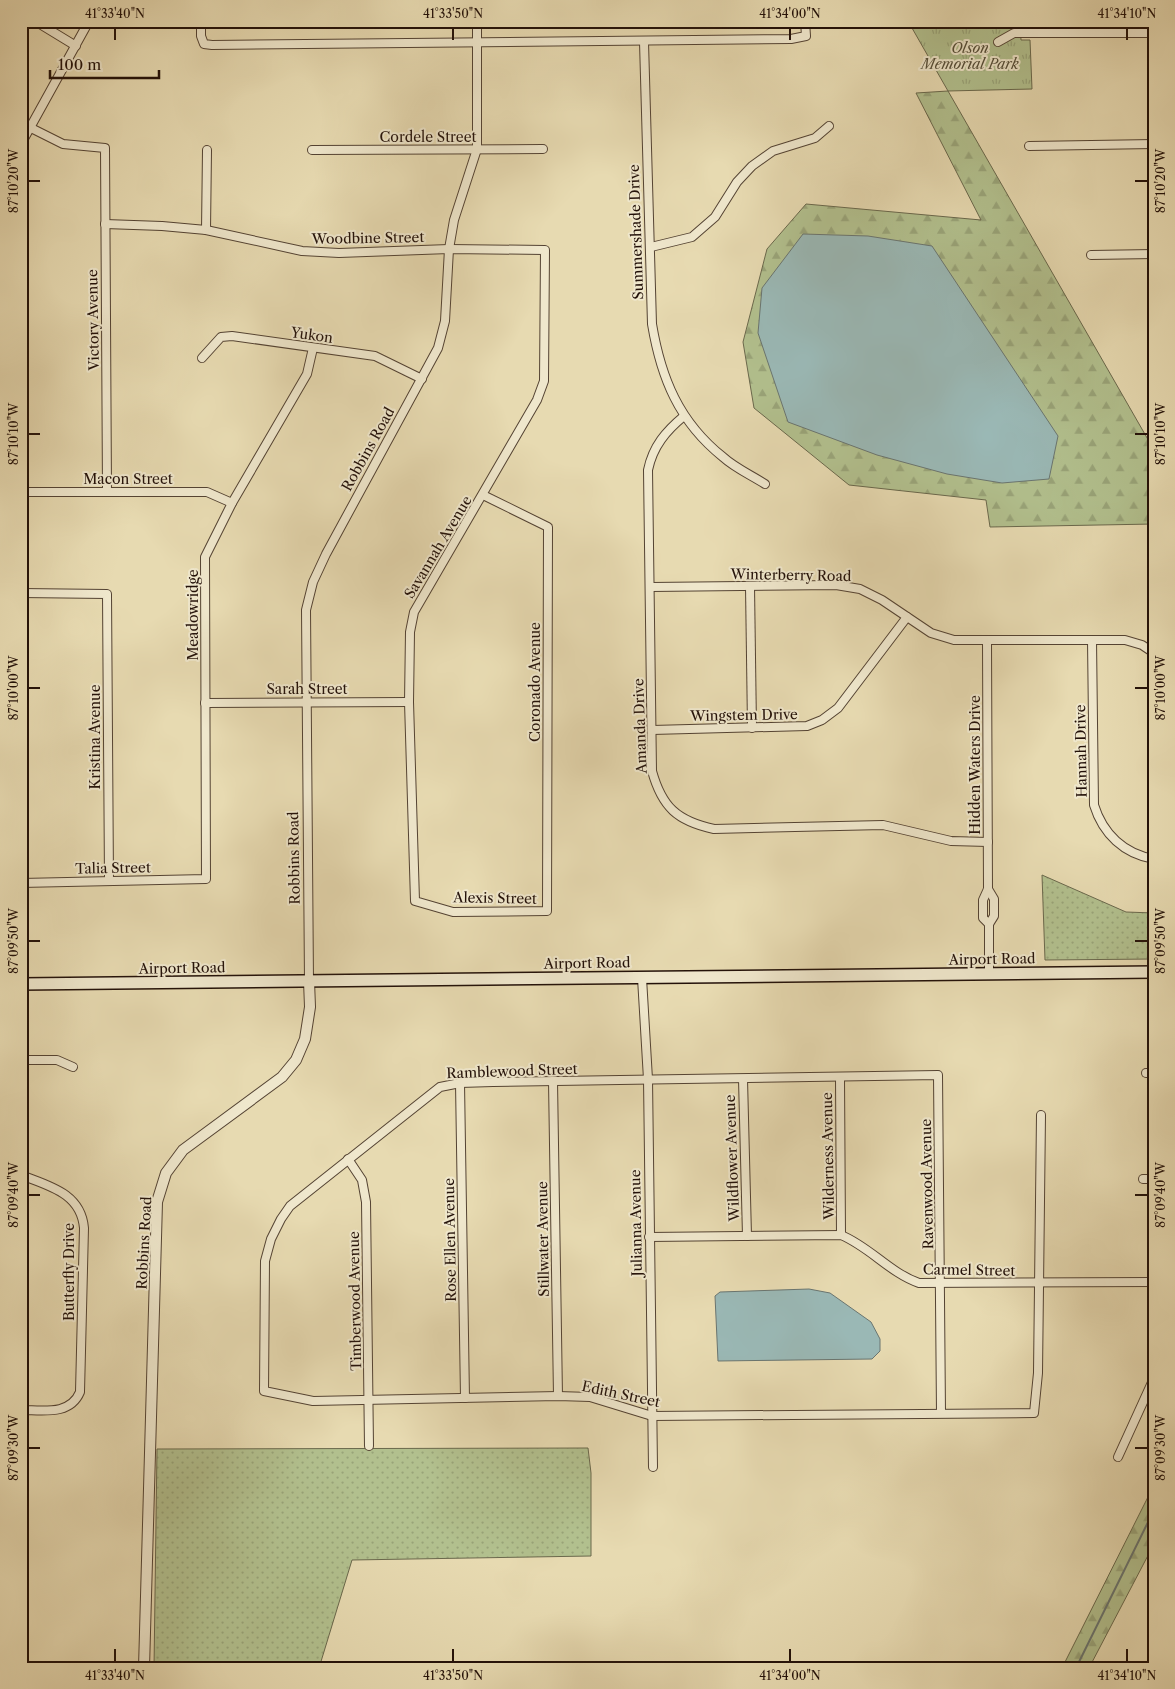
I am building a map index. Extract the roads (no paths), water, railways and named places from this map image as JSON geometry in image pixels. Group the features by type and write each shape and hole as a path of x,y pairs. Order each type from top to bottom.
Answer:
{"main road":[{"name":"Airport Road","path":"21,984 1154,972"}],"street":[{"path":"35,21 76,46"},
{"path":"21,144 25,125 76,46 89,21"},
{"path":"201,21 201,36 204,44 644,42 791,39 806,36 805,21"},
{"name":"Robbins Road","path":"144,1668 157,1202 166,1173 183,1150 282,1077 296,1060 305,1039 310,1007 306,610 313,582 438,348 445,321 449,249 454,220 477,149 477,21"},
{"path":"998,42 1014,33 1154,33"},
{"name":"Summershade Drive","path":"644,42 652,324 656,351 661,368 684,416 724,458 765,484"},
{"name":"Victory Avenue","path":"25,125 63,144 105,148 108,491"},
{"path":"651,246 692,237 715,217 737,182 752,166 773,151 816,138 829,126"},
{"path":"1029,146 1154,144"},
{"name":"Cordele Street","path":"312,150 543,149"},
{"path":"206,230 208,150"},
{"name":"Woodbine Street","path":"105,224 206,230 302,251 339,253 449,249 545,250"},
{"name":"Savannah Avenue","path":"415,901 409,702 410,632 414,612 537,400 544,381 545,250"},
{"path":"1091,255 1154,254"},
{"name":"Yukon","path":"202,358 221,337 232,336 375,356 422,379"},
{"name":"Meadowridge","path":"206,879 205,558 232,503 306,374 313,348"},
{"name":"Amanda Drive","path":"684,416 667,431 655,447 648,470 652,771 657,789 666,804 678,816 694,825 714,829 883,826 951,841 988,842"},
{"name":"Macon Street","path":"21,492 207,492 232,503"},
{"name":"Coronado Avenue","path":"483,495 548,528 547,911"},
{"path":"750,586 752,728"},
{"name":"Winterberry Road","path":"651,587 836,586 860,589 882,600 932,634 954,640 987,642 1125,640 1142,645 1154,653"},
{"name":"Kristina Avenue","path":"21,593 106,594 109,881"},
{"name":"Wingstem Drive","path":"652,730 807,726 822,720 838,708 906,617"},
{"name":"Hannah Drive","path":"1092,640 1094,792 1097,814 1106,830 1121,846 1143,857 1154,859"},
{"name":"Hidden Waters Drive","path":"987,642 988,889 983,900 983,918 989,924 989,974"},
{"name":"Sarah Street","path":"205,703 306,701 409,702"},
{"name":"Talia Street","path":"21,883 206,879"},
{"name":"Alexis Street","path":"415,901 453,912 547,911"},
{"name":"Julianna Avenue","path":"642,978 648,1079 653,1467"},
{"path":"21,1060 57,1060 73,1067"},
{"name":"Ramblewood Street","path":"264,1391 265,1261 271,1239 290,1206 440,1087 460,1083 938,1075"},
{"name":"Ravenwood Avenue","path":"938,1075 941,1413"},
{"name":"Wilderness Avenue","path":"840,1078 841,1235"},
{"name":"Wildflower Avenue","path":"743,1079 747,1236"},
{"name":"Stillwater Avenue","path":"553,1081 558,1396"},
{"name":"Rose Ellen Avenue","path":"460,1083 465,1398"},
{"path":"1040,1282 1041,1115"},
{"name":"Timberwood Avenue","path":"348,1159 362,1180 366,1202 370,1446"},
{"name":"Butterfly Drive","path":"21,1175 65,1194 77,1206 83,1219 81,1384 79,1395 73,1403 57,1410 21,1410"},
{"path":"1143,1179 1154,1179"},
{"name":"Carmel Street","path":"649,1237 841,1235 856,1241 907,1279 919,1282 1154,1282"},
{"name":"Edith Street","path":"264,1391 312,1401 590,1397 652,1416 1034,1413 1038,1374 1040,1282"},
{"path":"1118,1457 1154,1378"}],"water":[{"path":"803,234 868,236 932,246 1058,436 1049,479 1002,483 947,474 877,455 788,422 758,333 762,288"},
{"path":"809,1289 830,1293 871,1322 880,1339 880,1351 872,1359 718,1361 715,1296 720,1292"}],"waterway":[{"path":"1076,1668 1154,1510"}],"park label":[{"name":"Olson Memorial Park","path":"970,56"}]}
